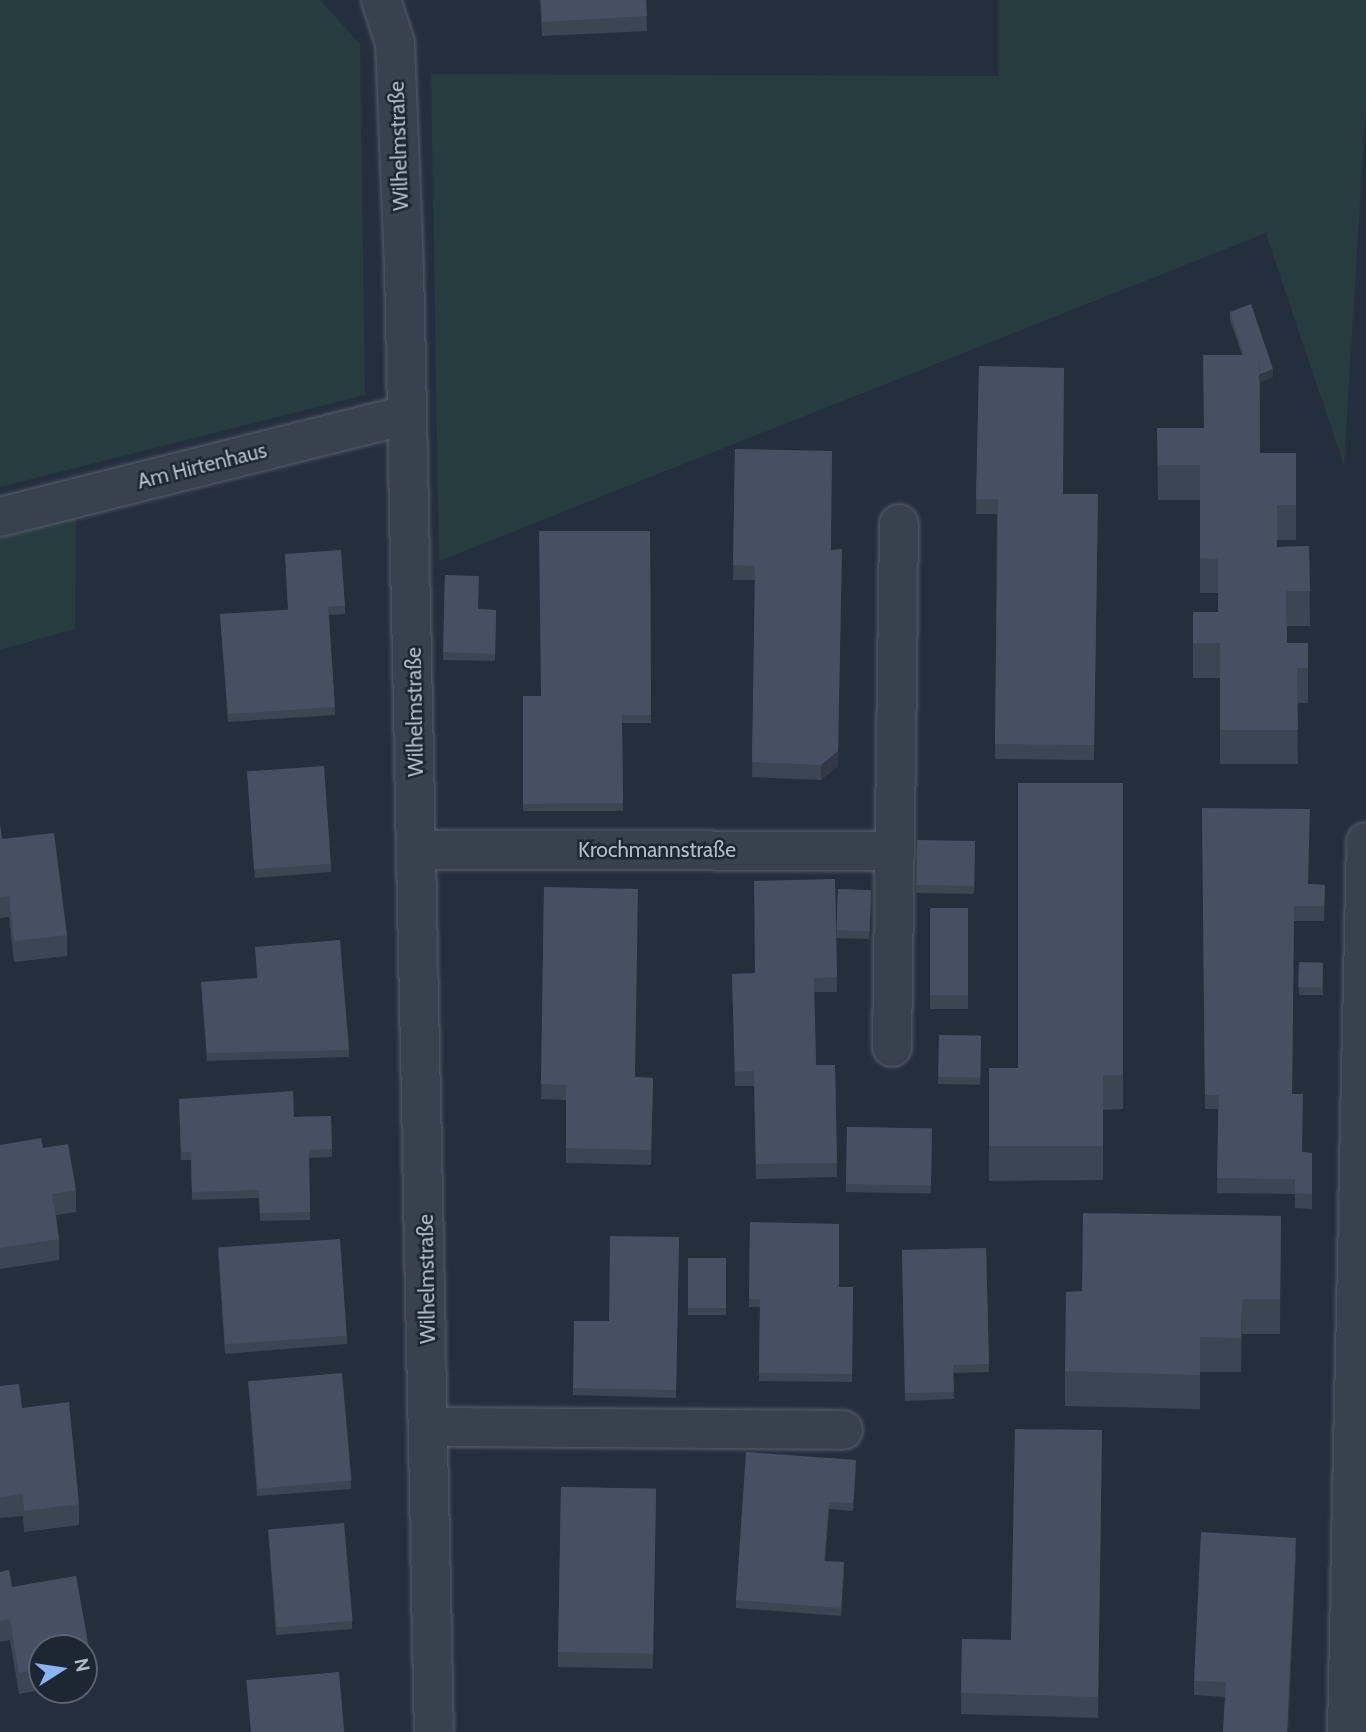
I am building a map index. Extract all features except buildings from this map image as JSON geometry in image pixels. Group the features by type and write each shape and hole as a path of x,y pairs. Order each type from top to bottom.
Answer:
{"street":[{"name":"Wilhelmstraße","path":"382,0 396,43 418,850 434,1732"},
{"name":"Am Hirtenhaus","path":"0,517 405,415"},
{"path":"892,1047 899,524"},
{"path":"1346,1732 1358,1578 1366,842"},
{"name":"Krochmannstraße","path":"418,850 895,851"},
{"path":"430,1427 843,1430"}],"green space":[{"path":"0,0 320,0 360,44 365,395 0,487"},
{"path":"999,0 1366,0 1366,103 1344,466 1266,233 439,561 431,74 999,76"},
{"path":"76,518 75,629 0,650 0,538"}]}
